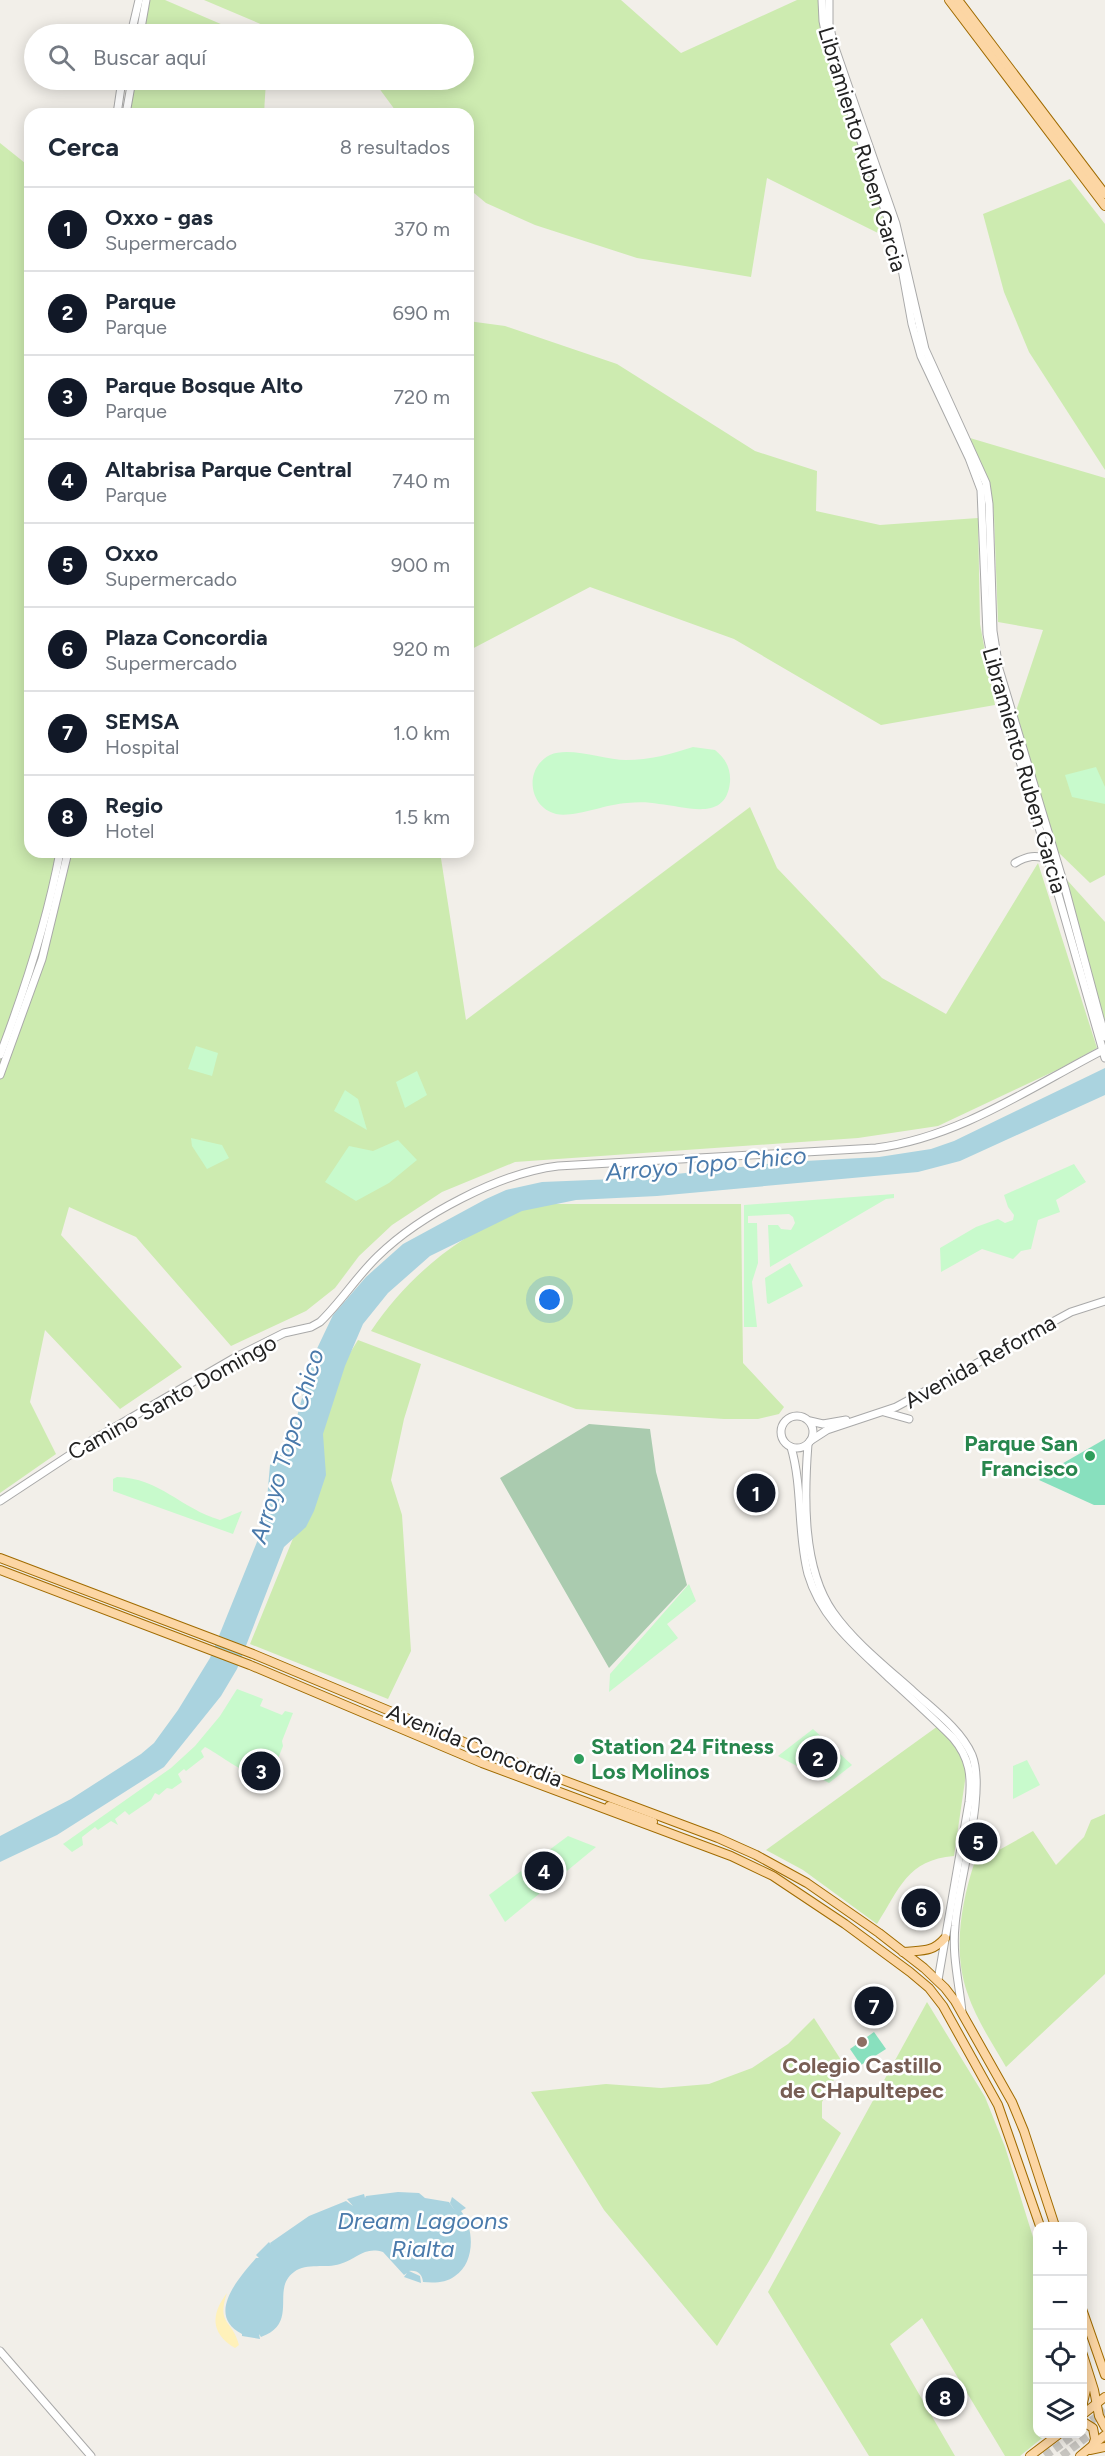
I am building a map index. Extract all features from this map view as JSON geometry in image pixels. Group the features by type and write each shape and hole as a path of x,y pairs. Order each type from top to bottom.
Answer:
{"main road":[{"path":"950,0 1105,206"},
{"path":"958,0 1105,194"},
{"name":"Avenida Concordia","path":"0,1558 253,1654 488,1752 746,1850 807,1883 879,1933 938,1980 963,2014 1012,2102 1024,2131 1054,2222"},
{"name":"Avenida Concordia","path":"0,1570 250,1665 482,1763 751,1865 820,1907 910,1972 929,1988 943,2006 998,2105 1039,2222"},
{"path":"820,1907 833,1911 867,1937 879,1933"},
{"path":"903,1952 929,1951 945,1938"},
{"path":"938,1980 943,2006"},
{"path":"1087,2321 1105,2375"},
{"path":"1100,2360 1105,2368"},
{"path":"1087,2365 1099,2416 1105,2427"},
{"path":"1087,2388 1090,2374"},
{"path":"1087,2411 1105,2397"},
{"path":"1087,2424 1093,2428 1095,2439 1087,2451"},
{"path":"1087,2451 1105,2435"},
{"path":"1030,2456 1053,2438"},
{"path":"1087,2451 1105,2447"}],"street":[{"path":"133,24 139,0"},
{"path":"142,24 146,0"},
{"name":"Libramiento Ruben Garcia","path":"822,0 823,21 829,50 898,247 920,351 981,490 987,625 991,657 1103,1053"},
{"name":"Libramiento Ruben Garcia","path":"829,0 829,24 834,45 896,224 925,349 986,483 989,504 993,631 999,669 1065,888 1105,1037"},
{"path":"118,108 121,90"},
{"path":"127,108 130,90"},
{"path":"1015,863 1028,856 1039,856 1050,860"},
{"path":"0,1056 34,958 53,890 59,858"},
{"path":"0,1076 42,959 67,858"},
{"name":"Camino Santo Domingo","path":"0,1501 67,1455 227,1362 284,1334 320,1322 361,1273 391,1245 438,1213 514,1175 558,1166 895,1146 948,1129 1103,1053"},
{"name":"Avenida Reforma","path":"809,1442 827,1430 884,1412 926,1392 1071,1312 1105,1301"},
{"path":"884,1412 909,1419"},
{"path":"938,1980 969,1802 971,1779 969,1764 953,1738 842,1634 819,1600 809,1576 804,1552 796,1468 791,1447 781,1437 782,1424 795,1415 809,1420 813,1431 809,1442 807,1520 815,1574 826,1602 849,1631 952,1728 968,1747 975,1764 976,1793 959,1888 954,1936 955,1966 963,2014"},
{"name":"Avenida Reforma","path":"809,1420 822,1424 855,1420"},
{"path":"791,1447 803,1447 809,1442"},
{"path":"0,2351 91,2456"}],"green space":[{"path":"146,0 165,0 221,24 141,24"},
{"path":"204,0 621,0 681,53 797,0 819,0 822,39 890,239 767,178 751,277 637,258 535,225 486,203 474,193 474,108 394,108 380,90 474,90 474,24 260,24"},
{"path":"128,90 265,90 264,108 123,108"},
{"path":"0,143 24,162 24,858 441,858 466,1020 750,807 777,868 882,978 946,1014 1038,863 1097,1048 1059,1069 938,1126 858,1138 515,1162 442,1192 392,1225 359,1256 335,1288 306,1311 231,1346 136,1237 69,1207 61,1235 182,1367 120,1409 45,1330 30,1402 56,1454 0,1493"},
{"path":"1070,179 1105,224 1105,470 1029,352 1004,292 983,214"},
{"path":"474,322 505,326 617,364 755,451 817,471 816,511 880,525 978,518 980,624 995,705 881,725 734,639 590,587 474,648"},
{"path":"970,438 1105,478 1105,875 1090,883 1057,851 1016,711 1043,630 998,622 994,516 990,483"},
{"path":"693,747 715,750 722,756 728,768 730,782 727,795 713,808 692,809 635,802 563,815 547,810 535,796 533,778 536,769 550,755 567,752 635,760"},
{"path":"1096,767 1105,787 1105,804 1072,797 1065,775"},
{"path":"1067,880 1105,922 1105,1024"},
{"path":"196,1046 218,1053 212,1076 188,1069"},
{"path":"417,1071 427,1095 405,1108 396,1082"},
{"path":"345,1090 358,1099 367,1130 334,1111"},
{"path":"191,1138 222,1145 229,1158 207,1169 192,1146"},
{"path":"398,1140 417,1160 389,1183 356,1201 325,1182 349,1146 373,1151"},
{"path":"1074,1164 1086,1182 1056,1200 1060,1212 1038,1220 1031,1249 1021,1251 1013,1259 982,1249 941,1272 940,1248 976,1227 998,1219 1005,1223 1013,1220 1014,1215 1004,1195"},
{"path":"894,1194 894,1198 886,1199 770,1267 768,1225 778,1225 781,1229 791,1230 795,1223 793,1217 789,1214 748,1216 748,1223 757,1223 758,1263 752,1282 757,1327 744,1327 744,1205"},
{"path":"531,1204 741,1204 743,1363 784,1407 779,1414 758,1419 724,1419 576,1409 371,1331 404,1290 442,1255 484,1227"},
{"path":"790,1263 803,1286 767,1303 765,1278"},
{"path":"358,1340 421,1364 404,1419 391,1480 402,1515 411,1651 388,1699 250,1644 305,1509 299,1493 337,1374"},
{"path":"589,1424 650,1429 656,1472 687,1585 609,1668 500,1478"},
{"name":"Parque San Francisco","path":"1105,1439 1105,1505 1094,1505 1039,1480 1046,1473"},
{"path":"117,1477 146,1482 206,1515 220,1520 242,1511 233,1534 113,1491 113,1479"},
{"path":"689,1584 696,1601 667,1624 678,1638 609,1692 610,1674"},
{"path":"237,1689 263,1699 260,1706 282,1715 285,1711 293,1713 271,1776 263,1777 246,1772 205,1747 201,1751 204,1757 186,1771 184,1769 178,1774 182,1782 172,1789 167,1788 159,1795 155,1793 151,1800 129,1815 125,1811 115,1819 118,1825 111,1821 98,1830 95,1827 82,1837 83,1845 72,1852 63,1844 171,1768 195,1746 220,1716"},
{"path":"938,1726 960,1751 966,1774 954,1856 925,1863 915,1870 906,1878 877,1924 803,1870 766,1850"},
{"path":"813,1729 852,1765 829,1783 778,1756"},
{"path":"1027,1760 1040,1785 1013,1799 1013,1766"},
{"path":"1105,1814 1105,1974 1006,2067 975,2012 967,1992 960,1960 962,1911 974,1864 1033,1831 1056,1865 1084,1837 1091,1820"},
{"path":"568,1836 596,1847 505,1922 489,1895"},
{"path":"927,2002 985,2097 1005,2147 1033,2237 1033,2438 1042,2438 1020,2456 1005,2456 922,2318 890,2344 955,2456 869,2456 768,2292"},
{"path":"814,2018 843,2063 822,2102 822,2118 841,2133 769,2261 717,2346 604,2210 531,2092 606,2084 661,2088 709,2084 752,2068 788,2044"},
{"path":"874,2032 886,2049 861,2065 850,2049"}],"sand":[{"path":"227,2293 223,2311 239,2345 235,2348 217,2330 218,2308"}],"water":[{"path":"1105,1068 1105,1095 960,1161 918,1172 657,1196 576,1200 522,1211 430,1256 388,1293 363,1324 345,1366 323,1434 326,1475 314,1511 306,1527 284,1547 237,1669 221,1696 164,1767 57,1835 0,1862 0,1836 71,1799 141,1754 154,1743 178,1710 210,1658 265,1522 270,1465 285,1451 291,1439 313,1357 333,1315 366,1277 403,1244 506,1190 542,1182 639,1178 786,1162 879,1157 931,1149 954,1141"},
{"name":"Dream Lagoons Rialta","path":"398,2192 419,2193 425,2198 449,2202 455,2211 450,2203 452,2197 466,2208 461,2211 469,2227 471,2245 466,2263 455,2276 444,2281 423,2282 419,2273 409,2271 420,2276 421,2283 404,2277 407,2273 404,2275 383,2252 366,2252 340,2264 305,2267 294,2272 287,2279 284,2287 282,2315 279,2323 273,2331 261,2337 259,2334 260,2339 242,2336 231,2326 226,2317 229,2296 241,2276 256,2258 259,2258 256,2255 269,2242 271,2245 270,2243 309,2216 346,2201 353,2206 347,2199 364,2194 365,2198"}],"tunnel":[{"path":"1087,2424 1105,2410"},
{"path":"1062,2456 1105,2423"},
{"path":"1045,2456 1070,2438"}],"place":[{"name":"Parque San Francisco","path":"1090,1456"},
{"name":"Oxxo - gas","path":"756,1493"},
{"name":"Parque","path":"818,1758"},
{"name":"Station 24 Fitness Los Molinos","path":"579,1759"},
{"name":"Parque Bosque Alto","path":"261,1771"},
{"name":"Oxxo","path":"978,1842"},
{"name":"Altabrisa Parque Central","path":"544,1871"},
{"name":"Plaza Concordia","path":"921,1908"},
{"name":"SEMSA","path":"874,2006"},
{"name":"Colegio Castillo de CHapultepec","path":"862,2042"},
{"name":"Regio","path":"945,2397"}],"water label":[{"name":"Arroyo Topo Chico","path":"706,1164"},
{"name":"Arroyo Topo Chico","path":"287,1446"}]}
